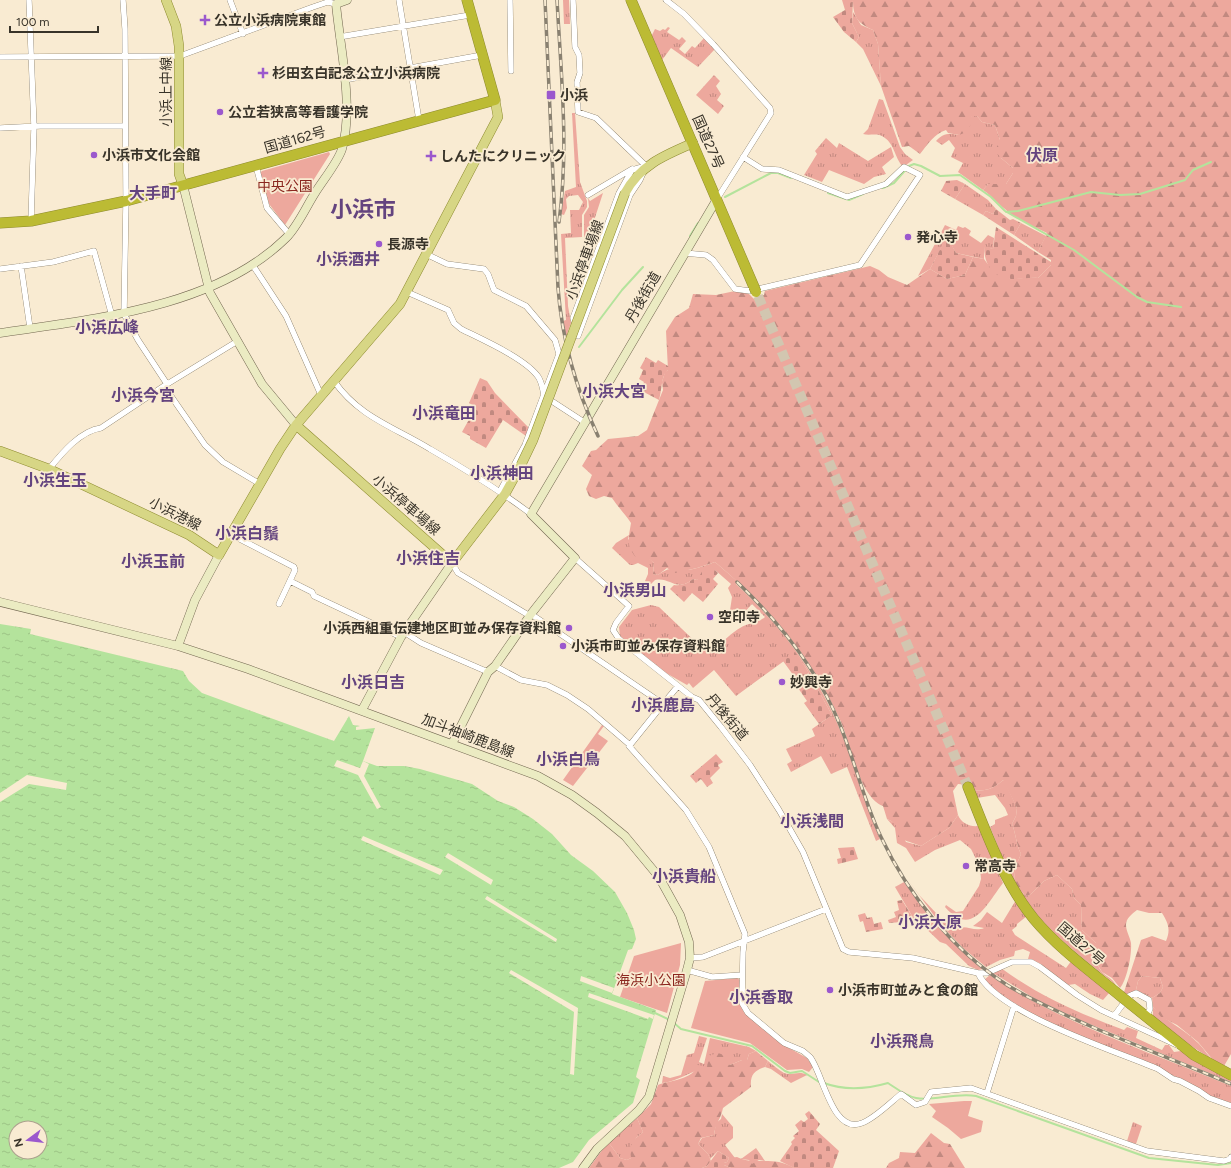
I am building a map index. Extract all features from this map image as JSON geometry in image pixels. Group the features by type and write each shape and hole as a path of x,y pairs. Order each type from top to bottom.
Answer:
{"highway":[{"path":"467,0 470,15 496,100"},
{"name":"国道27号","path":"631,0 756,292"},
{"name":"国道162号","path":"0,223 31,221 126,201 496,100"},
{"name":"国道27号","path":"968,786 1004,872 1026,908 1054,940 1183,1047 1210,1065 1231,1075"}],"main road":[{"name":"小浜上中線","path":"166,0 178,35 180,56 179,174 183,185"},
{"path":"219,555 296,426 400,304 498,117 496,100"},
{"name":"小浜停車場線","path":"296,426 452,564 521,466 534,440 625,193 630,184 646,166 693,143"},
{"name":"小浜港線","path":"0,451 49,469 189,535 219,555"}],"street":[{"path":"29,0 34,127 31,221"},
{"path":"123,0 126,201 124,314 165,385 205,445 223,462 260,484"},
{"path":"230,0 243,34"},
{"path":"0,57 31,55 125,58 180,56 243,34 313,6 328,2 336,4 347,0"},
{"path":"399,0 420,120"},
{"path":"510,0 511,71"},
{"path":"573,0 576,47 579,55 580,73 577,82 578,112 596,118 646,166"},
{"name":"丹後街道","path":"531,514 684,253 771,113 770,108 713,44 684,14 666,0"},
{"path":"0,333 124,314 182,297 209,286 252,264 274,249 290,234 342,150 348,114 336,4"},
{"path":"339,37 470,15"},
{"path":"344,80 482,55"},
{"path":"0,128 125,126"},
{"path":"684,253 706,255 720,268 735,289 745,291 764,288 860,265 920,175 907,168 886,184 847,197 779,170 762,169 743,157"},
{"path":"256,166 267,208 290,234"},
{"path":"646,166 628,200 578,336 573,318 619,193 632,170 646,166"},
{"path":"588,195 630,169 646,166"},
{"path":"183,185 210,293 236,342 262,384 296,426"},
{"path":"0,269 53,262 94,251 112,316"},
{"path":"426,254 447,264 484,270 488,274 494,290 526,306 556,340 559,354 525,445 502,493"},
{"path":"252,264 286,316 321,395"},
{"path":"21,266 30,328"},
{"path":"407,292 448,310 454,323 461,329 521,362 538,377 543,387 544,396"},
{"path":"49,469 73,443 93,429 101,428 165,385 236,342"},
{"path":"334,381 345,397 365,413 429,448 502,493 531,514 575,558 530,615 495,666 488,672 452,744"},
{"path":"544,396 584,422"},
{"path":"232,535 294,568 295,570 279,604"},
{"path":"178,646 195,600 219,555"},
{"name":"丹後街道","path":"575,558 628,606 613,630 619,639 692,697 699,700 721,727 764,786 803,852 843,949 849,952 913,958 978,973"},
{"path":"362,710 402,634 452,564 458,573 530,615 663,704"},
{"path":"290,581 312,592 314,596 488,672"},
{"name":"加斗袖崎鹿島線","path":"0,602 178,646 248,669 362,710 549,781 572,794 611,824 638,850 667,890 684,924 689,942 690,958 649,1097 639,1110 597,1149 583,1168"},
{"path":"495,666 521,680 547,685 567,695 588,709 630,745 678,686"},
{"path":"629,746 668,787 702,834 745,934 742,975 742,1003 748,1013 784,1043 803,1051 810,1057 835,1111 840,1118 852,1125 863,1123 901,1094 916,1104 927,1098 931,1092 964,1088 987,1093 1147,1151 1224,1161 1230,1159 1231,1157"},
{"path":"690,958 703,957 826,909"},
{"path":"1183,1047 1114,1016 1076,995 1040,967 1031,962 1012,962 987,972 978,973 982,982 1014,1006 1054,1027 1158,1069 1208,1098 1231,1106"},
{"path":"687,970 712,977 742,975"},
{"path":"1114,1016 1129,996 1136,993 1149,1000 1150,1010 1146,1017"},
{"path":"987,1093 1014,1006"}],"green space":[{"path":"563,0 569,0 570,24 564,24"},
{"path":"842,0 853,0 852,23 859,37 856,42 844,32 833,17 845,10"},
{"path":"853,0 1231,0 1231,1054 1224,1066 1213,1060 1198,1042 1177,1025 1161,1017 1153,1007 1152,998 1160,993 1163,987 1160,978 1142,976 1138,981 1136,990 1127,995 1124,992 1141,940 1152,936 1166,941 1168,926 1162,913 1149,913 1137,910 1127,920 1126,927 1131,943 1131,954 1127,973 1120,988 1112,978 1102,972 1096,962 1096,943 1082,930 1081,905 1074,898 1072,889 1057,875 1044,881 1027,896 1017,887 1015,882 1015,871 1021,854 1012,824 1016,816 1017,808 1003,780 997,785 986,790 974,790 971,785 958,784 953,791 958,815 949,828 921,846 898,838 896,826 893,822 887,819 883,806 875,801 862,782 845,732 829,698 802,654 771,615 735,579 715,562 675,573 667,568 658,575 653,574 654,563 649,559 638,560 631,551 629,539 631,523 612,498 604,496 596,499 589,496 586,489 592,475 582,466 591,451 596,450 608,439 638,436 647,430 663,390 662,382 665,372 668,370 666,331 675,317 689,308 693,294 716,295 735,291 748,293 754,299 764,295 765,291 870,266 879,270 888,277 907,285 930,269 947,279 965,275 973,257 984,259 1001,275 1015,279 1028,277 1038,278 1051,265 1051,260 1038,252 1047,233 1009,213 983,190 988,184 1006,184 1013,173 1013,168 995,151 1000,140 995,125 982,122 977,116 972,116 969,131 959,135 948,133 946,130 938,134 920,154 909,146 902,147 881,86 878,44 873,30 860,22 855,16"},
{"path":"853,12 861,25 873,30 878,44 881,86 863,49 856,42 859,37 852,23"},
{"path":"668,27 670,28 667,32 679,40 682,37 686,41 679,49 685,54 692,46 695,48 704,38 715,49 698,67 671,48 662,60 651,37 655,29 660,31 663,29 665,30"},
{"path":"714,75 720,81 716,86 721,94 717,100 724,106 718,114 696,95"},
{"path":"879,99 883,100 900,147 905,154 913,160 903,167 890,142 880,135 863,134 868,129"},
{"path":"572,113 575,113 580,182 587,201 587,207 582,215 582,237 565,238 568,306 571,323 566,337 563,321 566,320 561,234 571,233 570,210 579,210 583,202 578,195 569,196 566,199 567,208 564,215 561,214 565,191 576,187"},
{"path":"972,116 977,116 982,122 995,125 1000,140 1001,158 1013,168 1013,173 1006,184 988,184 983,190 958,172 963,163 951,157 955,148 949,140 942,145 936,141 941,136 946,134 959,135"},
{"path":"826,138 837,148 839,143 868,161 891,147 894,157 882,167 886,174 874,177 864,184 829,170 822,182 804,175 817,154 815,151"},
{"name":"中央公園","path":"329,152 330,154 285,225 269,204 260,173 262,171"},
{"path":"957,180 965,184 955,199 941,191 946,181"},
{"path":"965,184 988,200 996,209 993,214 986,211 983,215 955,199"},
{"path":"603,193 588,239 584,239 584,215 589,207 588,198 590,201"},
{"path":"996,209 1010,220 1013,219 1021,223 1014,235 983,215 986,211 993,214"},
{"path":"1021,223 1046,236 1038,252 1014,235"},
{"path":"945,225 956,230 958,226 963,228 965,227 971,231 969,235 981,243 988,235 994,238 993,249 984,247 984,259 956,253 947,237 930,269 918,276"},
{"path":"996,227 1051,262 1051,265 1038,278 1015,279 1001,277 996,274 988,265 984,253 984,246 993,249"},
{"path":"947,236 956,253 973,257 965,275 947,279 930,269"},
{"path":"646,357 656,363 658,360 668,366 668,370 663,379 659,400 640,390 644,382 639,379 643,370 640,368"},
{"path":"480,378 487,381 495,393 529,428 526,436 503,420 486,448 470,439 470,436 462,432 476,407 469,403"},
{"path":"629,535 628,539 654,563 653,574 658,575 669,569 691,569 715,562 737,581 736,584 767,615 807,667 829,705 844,739 880,839 876,841 847,767 831,774 821,756 791,772 787,764 792,761 786,749 815,736 812,729 832,715 806,668 795,653 736,696 714,670 693,688 689,683 687,685 666,673 620,636 619,627 632,610 651,605 659,607 704,650 708,647 716,648 737,630 765,617 752,604 740,617 731,622 729,617 732,597 728,588 731,584 715,570 707,571 697,580 693,579 682,585 661,580 655,580 651,584 647,584 645,581 648,574 648,568 638,563 630,565 612,548 616,543"},
{"path":"703,570 715,570 718,573 713,579 718,584 703,602 692,593 684,602 670,589 674,585 684,584 693,579 697,580"},
{"path":"795,652 806,668 832,715 819,724 804,703 807,701 796,685 799,683 783,661"},
{"path":"602,725 604,726 598,734 608,741 573,786 563,780"},
{"path":"716,754 723,762 718,765 720,768 710,778 713,783 707,787 701,779 696,783 690,776"},
{"path":"1003,780 1017,808 1016,816 1012,824 1021,854 1015,871 1015,882 1017,887 1007,868 990,827 995,824 995,820 1008,815 1005,808 995,795 977,798 974,790 990,789"},
{"path":"958,815 959,818 966,824 978,826 1003,883 978,915 971,919 963,919 955,916 945,907 946,905 956,912 963,911 979,886 981,879 980,867 971,849 960,840 935,850 915,862 906,848 897,843 895,828 887,819 895,823 906,842 921,846 949,828"},
{"path":"854,847 858,859 838,864 837,859 841,858 838,848"},
{"path":"1057,875 1072,889 1074,898 1081,905 1082,930 1096,943 1096,958 1098,966 1102,972 1116,985 1064,942 1040,918 1022,892 1027,896 1044,881"},
{"path":"908,880 920,896 953,931 961,927 976,929 984,928 973,926 981,920 987,912 1002,923 1016,900 1027,916 1012,930 1015,935 1066,968 1072,960 1110,992 1103,1000 1090,994 1075,984 1068,985 1039,963 1028,959 1030,952 1023,949 1015,951 1014,956 1000,960 986,967 963,948 941,925"},
{"path":"904,882 946,935 983,969 978,970 969,966 946,944 940,942 919,922 915,921 895,887"},
{"path":"902,900 915,921 889,923 888,920 896,917 894,912 899,910 897,901"},
{"path":"865,913 867,918 872,917 874,924 881,922 883,929 866,932 863,921 860,922 858,915"},
{"name":"海浜小公園","path":"681,943 680,965 667,1013 620,997 634,956"},
{"path":"1001,968 1045,996 1076,1011 1124,1030 1127,1027 1138,1031 1136,1038 1162,1050 1165,1045 1169,1045 1174,1052 1181,1051 1231,1079 1231,1082 1080,1020 1037,1000 993,973"},
{"path":"990,975 1047,1008 1077,1023 1231,1086 1231,1103 1210,1096 1188,1082 1055,1025 1015,1005 985,982 984,980"},
{"path":"1142,976 1160,978 1163,987 1160,993 1152,998 1136,990 1138,981"},
{"path":"737,978 740,980 739,1001 744,1012 780,1043 807,1058 813,1067 809,1072 802,1069 787,1070 750,1043 691,1028 705,981"},
{"path":"1153,1007 1192,1037 1213,1060 1188,1044 1153,1017"},
{"path":"699,1036 707,1038 699,1062 704,1064 710,1038 749,1047 756,1051 749,1054 747,1060 742,1060 730,1065 709,1059 707,1067 662,1083 663,1076 670,1078 681,1075 687,1055 694,1053"},
{"path":"756,1051 768,1061 765,1067 758,1070 752,1076 751,1087 723,1108 714,1135 701,1138 698,1144 708,1154 711,1161 707,1166 702,1168 589,1168 609,1143 620,1158 627,1160 631,1158 630,1147 636,1138 643,1132 637,1118 651,1104 658,1085 686,1077 695,1070 698,1065 707,1067 708,1056 718,1053 724,1055 725,1062 730,1065 742,1060 747,1060 749,1054"},
{"path":"768,1061 784,1073 801,1073 807,1075 791,1083 771,1069 765,1067"},
{"path":"972,1101 968,1116 983,1121 981,1132 961,1139 932,1117 936,1111 929,1104"},
{"path":"809,1111 820,1124 816,1130 839,1151 833,1168 794,1168 780,1161 792,1144 791,1142 795,1138 793,1136 799,1131 795,1125 801,1120 804,1122 808,1119 805,1114"},
{"path":"722,1114 733,1127 733,1138 725,1145 735,1158 729,1158 718,1151 710,1159 708,1154 698,1144 702,1138 714,1135 716,1123 721,1119"},
{"path":"637,1118 643,1132 636,1138 631,1158 627,1160 620,1158 609,1143"},
{"path":"1133,1122 1142,1126 1136,1144 1127,1141"},
{"path":"931,1133 944,1143 950,1144 965,1168 886,1168 889,1163 899,1158 900,1152 915,1153"},
{"path":"756,1148 765,1161 759,1160 752,1164 749,1160 741,1159"},
{"path":"718,1151 729,1158 724,1165 731,1168 702,1168 707,1166"},
{"path":"737,1157 751,1161 779,1162 794,1168 731,1168 724,1165 729,1158"}],"water":[{"path":"0,624 31,629 30,634 183,671 189,681 202,693 334,741 349,716 353,725 360,726 356,727 356,730 375,728 363,761 377,766 404,766 420,769 472,784 498,801 514,807 533,819 552,834 571,855 593,871 615,892 627,913 636,939 632,949 628,950 612,994 656,1010 636,1077 640,1080 633,1103 589,1140 573,1162 559,1168 0,1168"}],"pier":[{"path":"337,760 360,768 363,761 369,764 364,776 381,807 377,809 358,775 334,766"},
{"path":"27,775 67,783 66,790 29,784 0,802 0,793"},
{"path":"363,836 443,870 440,875 361,840"},
{"path":"448,853 493,880 491,885 445,857"},
{"path":"487,896 557,939 556,942 485,899"},
{"path":"511,970 578,1008 574,1075 570,1074 574,1012 509,973"},
{"path":"581,976 614,988 612,993 580,981"},
{"path":"589,993 654,1015 653,1019 649,1017 648,1019 588,997"}],"waterway":[{"path":"1006,212 1018,211 1091,192 1120,195 1140,194 1185,180 1193,170 1211,162"},
{"path":"883,188 894,183 909,166 914,164 940,176 960,175 991,197 1005,211 1074,250 1137,297 1147,302 1181,307"},
{"path":"725,197 771,173 778,173 791,178"},
{"path":"828,193 849,200 863,194"},
{"path":"690,236 698,223"},
{"path":"579,347 622,290 643,267"},
{"path":"655,1013 670,1020"},
{"path":"674,1023 681,1029 752,1046 785,1071 790,1073 802,1071 819,1082"},
{"path":"824,1083 832,1086 848,1088 872,1087 888,1083 909,1096 922,1099 960,1095 976,1096 1149,1158 1218,1165 1231,1163"}],"tunnel":[{"path":"758,296 968,787"}],"railway":[{"path":"545,0 560,307 571,364 583,400 598,436"},
{"path":"557,0 564,139 562,194 559,222"},
{"path":"737,582 783,631 821,685 840,725 875,823 892,859 918,900 951,938 987,971 1007,985 1029,997 1097,1029 1231,1084"}],"place":[{"name":"公立小浜病院東館","path":"205,20"},
{"name":"杉田玄白記念公立小浜病院","path":"263,73"},
{"name":"小浜","path":"551,95"},
{"name":"公立若狭高等看護学院","path":"220,112"},
{"name":"小浜市文化会館","path":"94,155"},
{"name":"しんたにクリニック","path":"431,156"},
{"name":"発心寺","path":"908,237"},
{"name":"長源寺","path":"379,244"},
{"name":"空印寺","path":"710,617"},
{"name":"小浜西組重伝建地区町並み保存資料館","path":"569,628"},
{"name":"小浜市町並み保存資料館","path":"563,646"},
{"name":"妙興寺","path":"782,682"},
{"name":"常高寺","path":"966,866"},
{"name":"小浜市町並みと食の館","path":"830,990"}],"district":[{"name":"伏原","path":"1042,155"},
{"name":"大手町","path":"153,193"},
{"name":"小浜市","path":"363,209"},
{"name":"小浜酒井","path":"348,259"},
{"name":"小浜広峰","path":"107,327"},
{"name":"小浜大宮","path":"614,391"},
{"name":"小浜今宮","path":"143,395"},
{"name":"小浜竜田","path":"444,413"},
{"name":"小浜神田","path":"502,473"},
{"name":"小浜生玉","path":"55,480"},
{"name":"小浜白鬚","path":"247,533"},
{"name":"小浜住吉","path":"428,558"},
{"name":"小浜玉前","path":"153,561"},
{"name":"小浜男山","path":"635,590"},
{"name":"小浜日吉","path":"373,682"},
{"name":"小浜鹿島","path":"663,705"},
{"name":"小浜白鳥","path":"568,759"},
{"name":"小浜浅間","path":"812,821"},
{"name":"小浜貴船","path":"684,876"},
{"name":"小浜大原","path":"930,922"},
{"name":"小浜香取","path":"761,997"},
{"name":"小浜飛鳥","path":"902,1041"}]}
